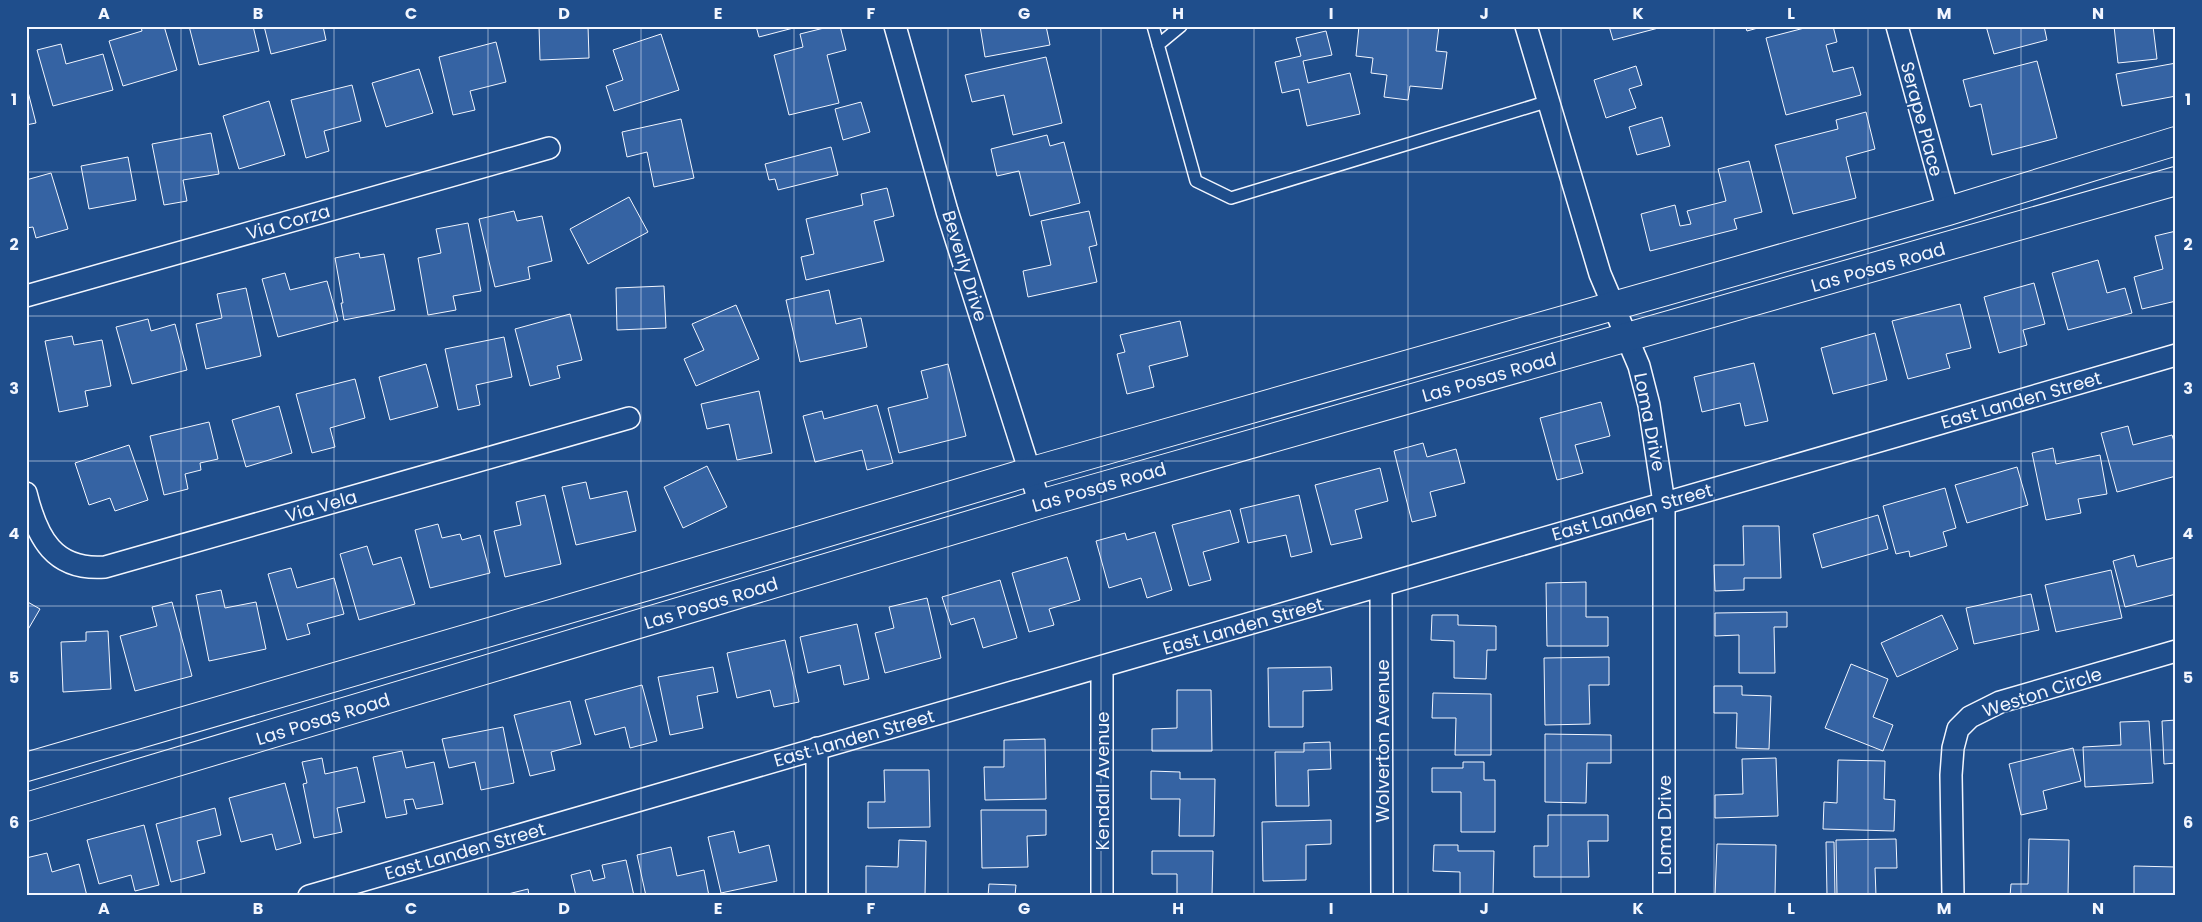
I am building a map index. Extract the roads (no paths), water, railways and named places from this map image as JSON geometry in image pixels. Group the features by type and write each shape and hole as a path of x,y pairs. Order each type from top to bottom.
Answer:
{"main road":[{"name":"Las Posas Road","path":"26,767 675,578 1030,472 1948,211 2176,141"},
{"name":"Las Posas Road","path":"26,807 1040,504 2176,181"}],"street":[{"name":"Beverly Drive","path":"895,26 947,211 1040,504"},
{"name":"Loma Drive","path":"1526,26 1600,274 1639,366 1649,405 1664,503 1664,896"},
{"name":"Serape Place","path":"1897,26 1948,211"},
{"name":"Via Corza","path":"26,296 550,148"},
{"name":"East Landen Street","path":"310,896 2176,355"},
{"name":"Via Vela","path":"26,493 32,517 47,546 60,558 76,566 88,568 106,567 629,418"},
{"name":"Wolverton Avenue","path":"1381,586 1382,896"},
{"name":"Weston Circle","path":"1953,896 1951,775 1958,729 1970,717 2000,702 2176,650"},
{"name":"Kendall Avenue","path":"1102,667 1102,896"},
{"path":"817,748 817,896"}],"lane":[{"path":"1153,26 1196,181 1231,198 1549,101"},
{"path":"1158,45 1181,26"}]}
